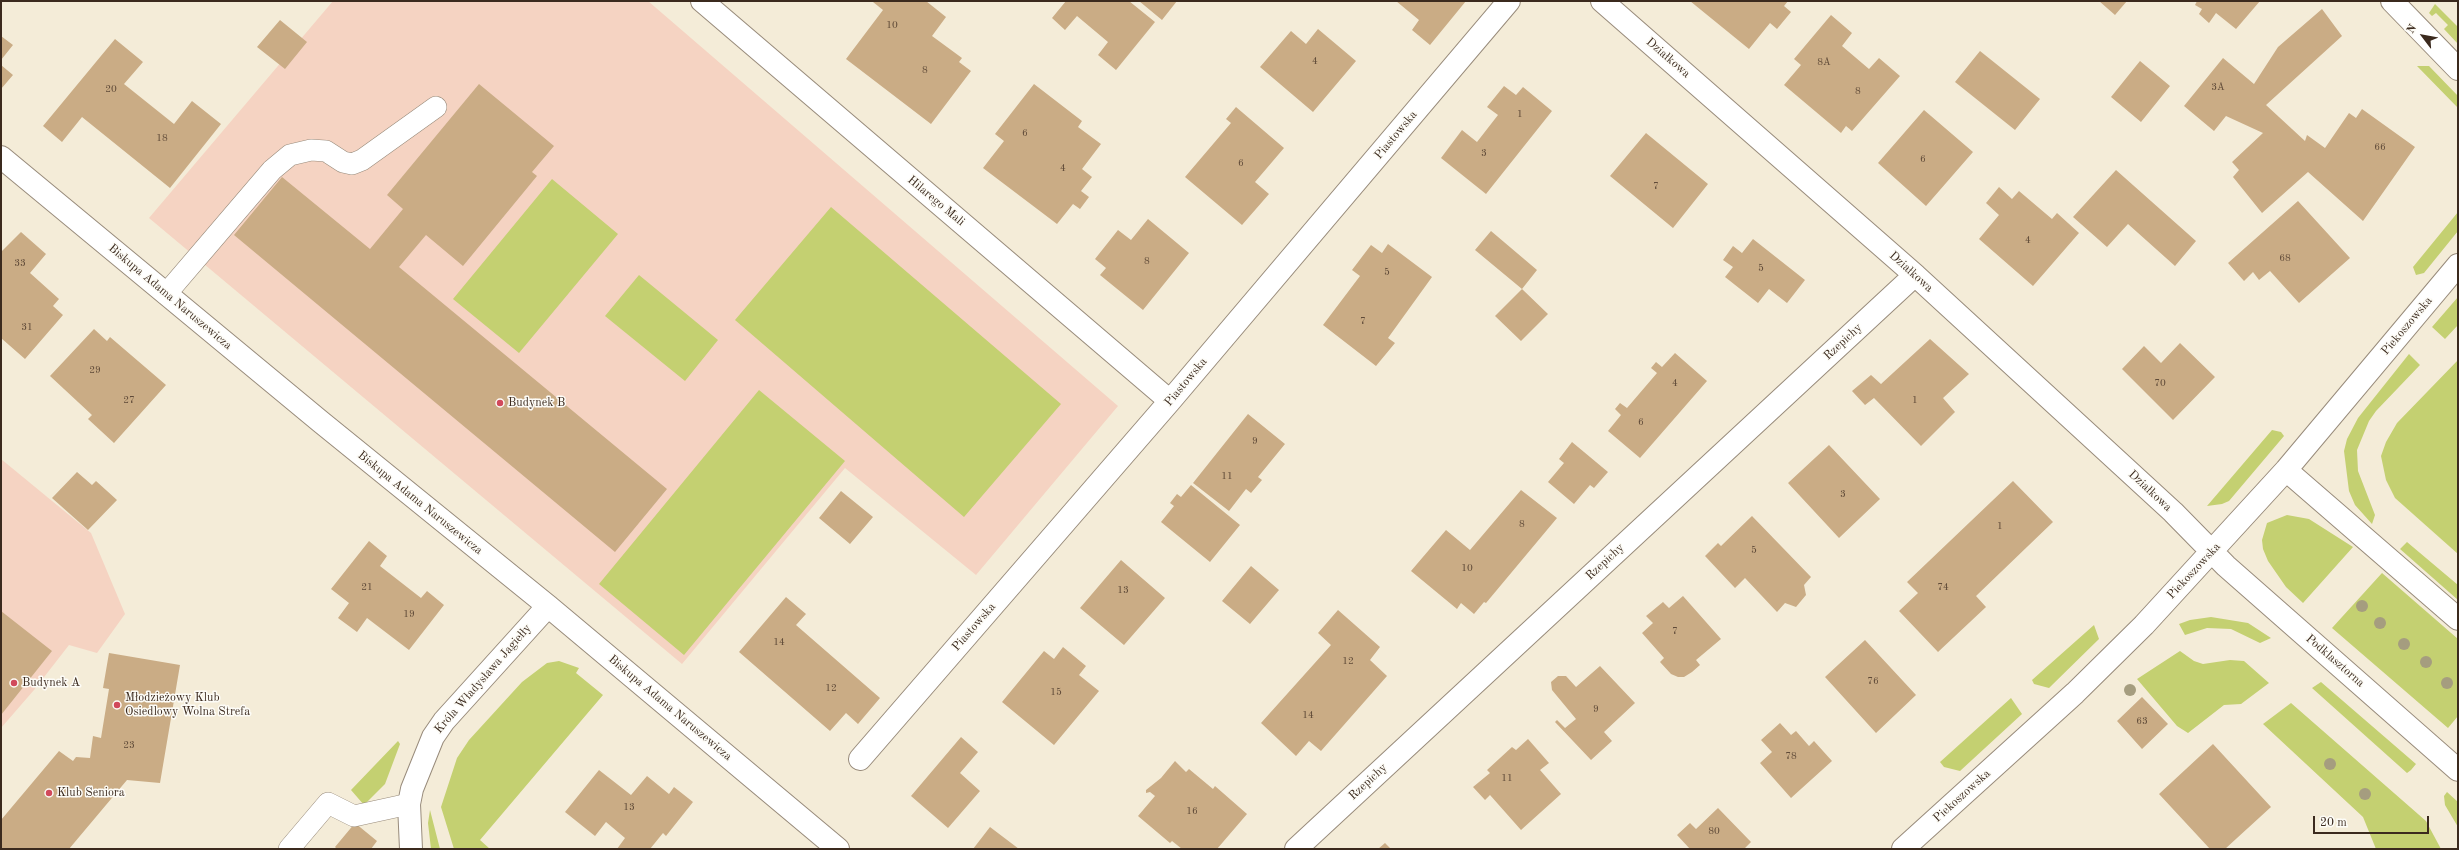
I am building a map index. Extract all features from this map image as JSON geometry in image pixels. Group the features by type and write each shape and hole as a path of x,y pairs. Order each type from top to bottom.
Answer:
{"street":[{"name":"Hilarego Mali","path":"702,1 1170,401"},
{"name":"Piastowska","path":"860,759 1170,401 1509,1"},
{"name":"Działkowa","path":"1602,1 1915,275 2173,512 2213,552"},
{"path":"2392,1 2458,69"},
{"name":"Biskupa Adama Naruszewicza","path":"1,156 166,294 548,606 838,849"},
{"name":"Piekoszowska","path":"1903,849 2075,694 2144,625 2213,552 2286,470 2458,265"},
{"name":"Rzepichy","path":"1296,849 1915,275"},
{"path":"2286,470 2458,619"},
{"name":"Podklasztorna","path":"2213,552 2231,571 2458,770"},
{"name":"Króla Władysława Jagiełły","path":"411,849 409,804 412,789 425,753 444,721 548,606"}],"lane":[{"path":"166,294 272,170 290,155 311,150 326,151 343,162 352,164 362,160 436,107"},
{"path":"289,849 328,803 354,816 409,804"}],"shaded area":[{"path":"333,1 648,1 1118,406 976,575 845,468 682,664 149,218"},
{"path":"1,459 91,533 125,614 97,653 69,645 34,690 1,728"}],"green space":[{"path":"2435,4 2458,27 2458,44 2444,29 2448,25 2436,13 2432,16 2429,13"},
{"path":"2417,66 2429,66 2458,96 2458,108"},
{"path":"552,179 618,234 519,353 453,299"},
{"path":"831,207 1061,404 964,517 735,320"},
{"path":"2458,212 2458,231 2424,273 2416,275 2413,267"},
{"path":"639,275 718,340 685,381 605,316"},
{"path":"2458,297 2458,325 2445,339 2432,327"},
{"path":"2409,354 2420,365 2376,411 2369,421 2357,450 2358,471 2375,515 2372,524 2355,505 2349,491 2344,451 2347,439 2358,418"},
{"path":"2458,360 2458,554 2395,498 2386,480 2381,456 2386,442 2397,423"},
{"path":"759,390 845,461 684,655 599,584"},
{"path":"2272,430 2281,432 2284,436 2229,501 2222,504 2207,506"},
{"path":"2287,515 2309,519 2353,547 2303,603 2286,587 2268,561 2263,549 2262,540 2267,523"},
{"path":"2407,542 2458,585 2458,600 2400,549"},
{"path":"2382,573 2458,639 2458,716 2448,728 2332,628"},
{"path":"2211,617 2248,623 2271,638 2260,643 2231,629 2207,628 2185,635 2179,624 2190,620"},
{"path":"2094,625 2099,639 2049,688 2034,684 2032,680"},
{"path":"2180,651 2194,661 2203,664 2230,660 2244,661 2269,683 2241,704 2224,705 2188,733 2177,726 2137,679"},
{"path":"559,661 579,668 576,673 603,695 480,840 490,849 454,849 441,807 457,758 469,740 522,682 547,663"},
{"path":"2321,682 2416,764 2411,770 2407,773 2312,688"},
{"path":"2011,698 2022,714 1960,771 1944,767 1940,762"},
{"path":"2291,703 2426,821 2441,849 2376,849 2363,817 2263,724"},
{"path":"398,741 400,744 385,784 364,805 351,790"},
{"path":"2447,792 2458,802 2458,827 2445,805 2444,796"},
{"path":"430,810 440,849 431,849 428,823"}],"building":[{"path":"926,1 946,17 932,36 962,58 959,62 971,71 931,124 846,59 883,10 873,2"},
{"path":"1066,1 1129,1 1155,22 1116,70 1098,55 1108,42 1077,16 1065,30 1052,18"},
{"path":"1139,1 1177,1 1162,20"},
{"path":"1396,1 1466,1 1430,45 1412,30 1419,20"},
{"path":"1690,1 1788,1 1784,6 1791,12 1777,29 1770,23 1749,49"},
{"path":"2099,1 2127,1 2115,15"},
{"path":"2197,1 2260,1 2236,29 2216,13 2209,23 2199,14 2202,9 2195,5"},
{"path":"2322,9 2342,36 2266,105 2305,141 2307,135 2325,148 2349,113 2356,118 2362,109 2415,147 2363,221 2308,172 2262,213 2233,177 2239,170 2232,162 2263,133 2226,116 2214,131 2184,106 2223,58 2254,84 2278,47"},
{"path":"1831,15 1852,33 1842,46 1869,69 1879,58 1900,76 1852,131 1846,126 1841,133 1784,85 1801,65 1794,59"},
{"path":"280,20 307,42 285,69 257,47"},
{"path":"1318,29 1356,61 1313,112 1260,67 1291,31 1306,44"},
{"path":"1,36 13,45 1,60"},
{"path":"115,39 143,62 124,84 174,124 192,101 221,124 170,188 82,117 62,142 43,126"},
{"path":"1980,51 2040,99 2015,130 1955,82"},
{"path":"2140,61 2170,86 2141,122 2111,97"},
{"path":"1,65 13,75 1,89"},
{"name":"Budynek B","path":"479,84 554,146 532,172 537,176 463,266 426,235 399,267 667,489 615,552 234,235 282,177 370,249 403,209 387,195"},
{"path":"1034,84 1082,121 1078,127 1101,144 1082,169 1092,177 1081,191 1089,197 1080,209 1073,204 1057,224 983,168 1004,141 995,134"},
{"path":"1504,86 1516,95 1523,87 1552,111 1486,194 1441,158 1462,130 1477,142 1498,115 1487,107"},
{"path":"1236,107 1284,148 1255,182 1269,194 1242,225 1185,177 1231,123 1226,119"},
{"path":"1924,110 1973,152 1926,206 1878,163"},
{"path":"1646,133 1708,184 1673,228 1610,176"},
{"path":"2116,170 2196,241 2175,266 2128,224 2107,247 2073,217"},
{"path":"1999,187 2012,199 2019,191 2052,219 2057,213 2079,233 2033,286 1979,239 1999,215 1986,203"},
{"path":"2298,201 2350,258 2299,303 2270,271 2259,280 2253,272 2244,281 2228,263"},
{"path":"1148,219 1189,253 1143,310 1100,275 1106,268 1095,259 1118,230 1131,240"},
{"path":"1491,231 1537,270 1522,289 1475,250"},
{"path":"21,232 46,254 30,273 59,299 53,306 63,315 25,359 1,338 1,252"},
{"path":"1753,239 1805,280 1787,303 1769,289 1758,303 1725,277 1733,267 1723,260 1733,246 1742,253"},
{"path":"1388,244 1432,277 1388,338 1395,343 1376,366 1323,325 1360,276 1352,270 1371,245 1382,253"},
{"path":"1522,289 1548,314 1521,341 1495,316"},
{"path":"94,329 107,341 110,337 166,385 114,443 88,419 92,415 50,376"},
{"path":"1930,339 1969,374 1943,398 1955,412 1921,446 1874,398 1865,405 1852,391 1871,375 1881,384"},
{"path":"2180,343 2215,377 2173,420 2122,369 2144,346 2161,363"},
{"path":"1675,353 1707,381 1640,458 1608,431 1621,415 1615,409 1620,403 1627,408 1657,373 1651,368 1656,362 1662,367"},
{"path":"1248,414 1285,444 1258,477 1262,480 1251,493 1246,489 1229,511 1193,483"},
{"path":"1572,442 1608,472 1594,488 1590,485 1574,504 1548,482 1564,463 1559,459"},
{"path":"1829,445 1880,499 1839,538 1788,483"},
{"path":"77,472 92,485 96,481 117,500 88,530 52,498"},
{"path":"2013,481 2053,522 1976,596 1986,607 1938,652 1899,611 1918,593 1907,582"},
{"path":"1191,485 1240,525 1210,562 1161,522 1174,506 1170,503 1177,494 1181,497"},
{"path":"1521,490 1557,518 1486,603 1484,602 1474,614 1461,603 1457,609 1411,571 1446,530 1470,550"},
{"path":"841,491 873,517 850,544 819,518"},
{"path":"1752,516 1811,577 1804,585 1806,595 1796,607 1785,603 1777,612 1745,578 1735,588 1705,556 1718,543 1721,546"},
{"path":"369,541 387,556 380,566 421,598 427,591 444,605 409,650 367,618 357,632 338,618 349,603 331,589"},
{"path":"1121,560 1165,598 1124,645 1080,608"},
{"path":"1251,566 1279,590 1250,624 1222,601"},
{"path":"1683,596 1721,639 1696,660 1700,665 1684,677 1678,677 1671,674 1660,662 1664,658 1642,633 1653,623 1646,616 1663,602 1669,608"},
{"path":"786,597 806,614 796,625 880,698 858,724 846,713 830,731 739,652"},
{"path":"1338,610 1380,647 1370,660 1387,676 1321,751 1309,741 1296,756 1261,723 1331,645 1318,633"},
{"name":"Budynek A","path":"1,611 52,651 1,715"},
{"path":"1865,640 1916,695 1876,733 1825,677"},
{"path":"1063,647 1086,666 1079,675 1099,691 1054,745 1002,702 1044,651 1054,659"},
{"path":"109,653 180,665 160,783 127,780 69,849 1,849 1,820 59,751 73,761 76,757 90,758 93,736 101,738 109,689 103,688"},
{"path":"1600,666 1635,703 1604,732 1612,741 1591,760 1555,722 1557,720 1565,728 1576,719 1552,690 1551,682 1558,676 1566,676 1576,687"},
{"path":"2142,697 2168,724 2142,749 2117,721"},
{"path":"1780,723 1791,735 1796,731 1809,746 1814,741 1832,761 1791,798 1760,763 1772,752 1761,740"},
{"path":"961,737 978,752 960,773 980,791 948,828 911,796"},
{"path":"1528,739 1549,763 1540,770 1561,794 1521,830 1490,795 1485,800 1473,787 1490,773 1487,770 1512,747 1516,750"},
{"path":"2213,744 2271,807 2225,849 2210,849 2159,794"},
{"path":"1175,761 1186,772 1189,769 1213,789 1215,786 1247,814 1217,849 1182,849 1172,841 1170,843 1138,816 1155,796 1150,792 1146,793 1146,790 1161,778"},
{"path":"599,770 631,795 647,776 669,794 674,787 693,802 666,836 663,833 650,849 617,849 625,838 606,822 595,836 565,812"},
{"path":"1718,808 1751,842 1744,849 1690,849 1677,835 1690,823 1696,829"},
{"path":"355,823 377,841 371,849 337,849 335,847"},
{"path":"990,827 1019,849 973,849"},
{"path":"1385,843 1391,849 1378,849"}],"place":[{"name":"Budynek B","path":"500,403"},
{"name":"Budynek A","path":"14,683"},
{"name":"Młodzieżowy Klub Osiedlowy Wolna Strefa","path":"117,705"},
{"name":"Klub Seniora","path":"49,793"}]}
